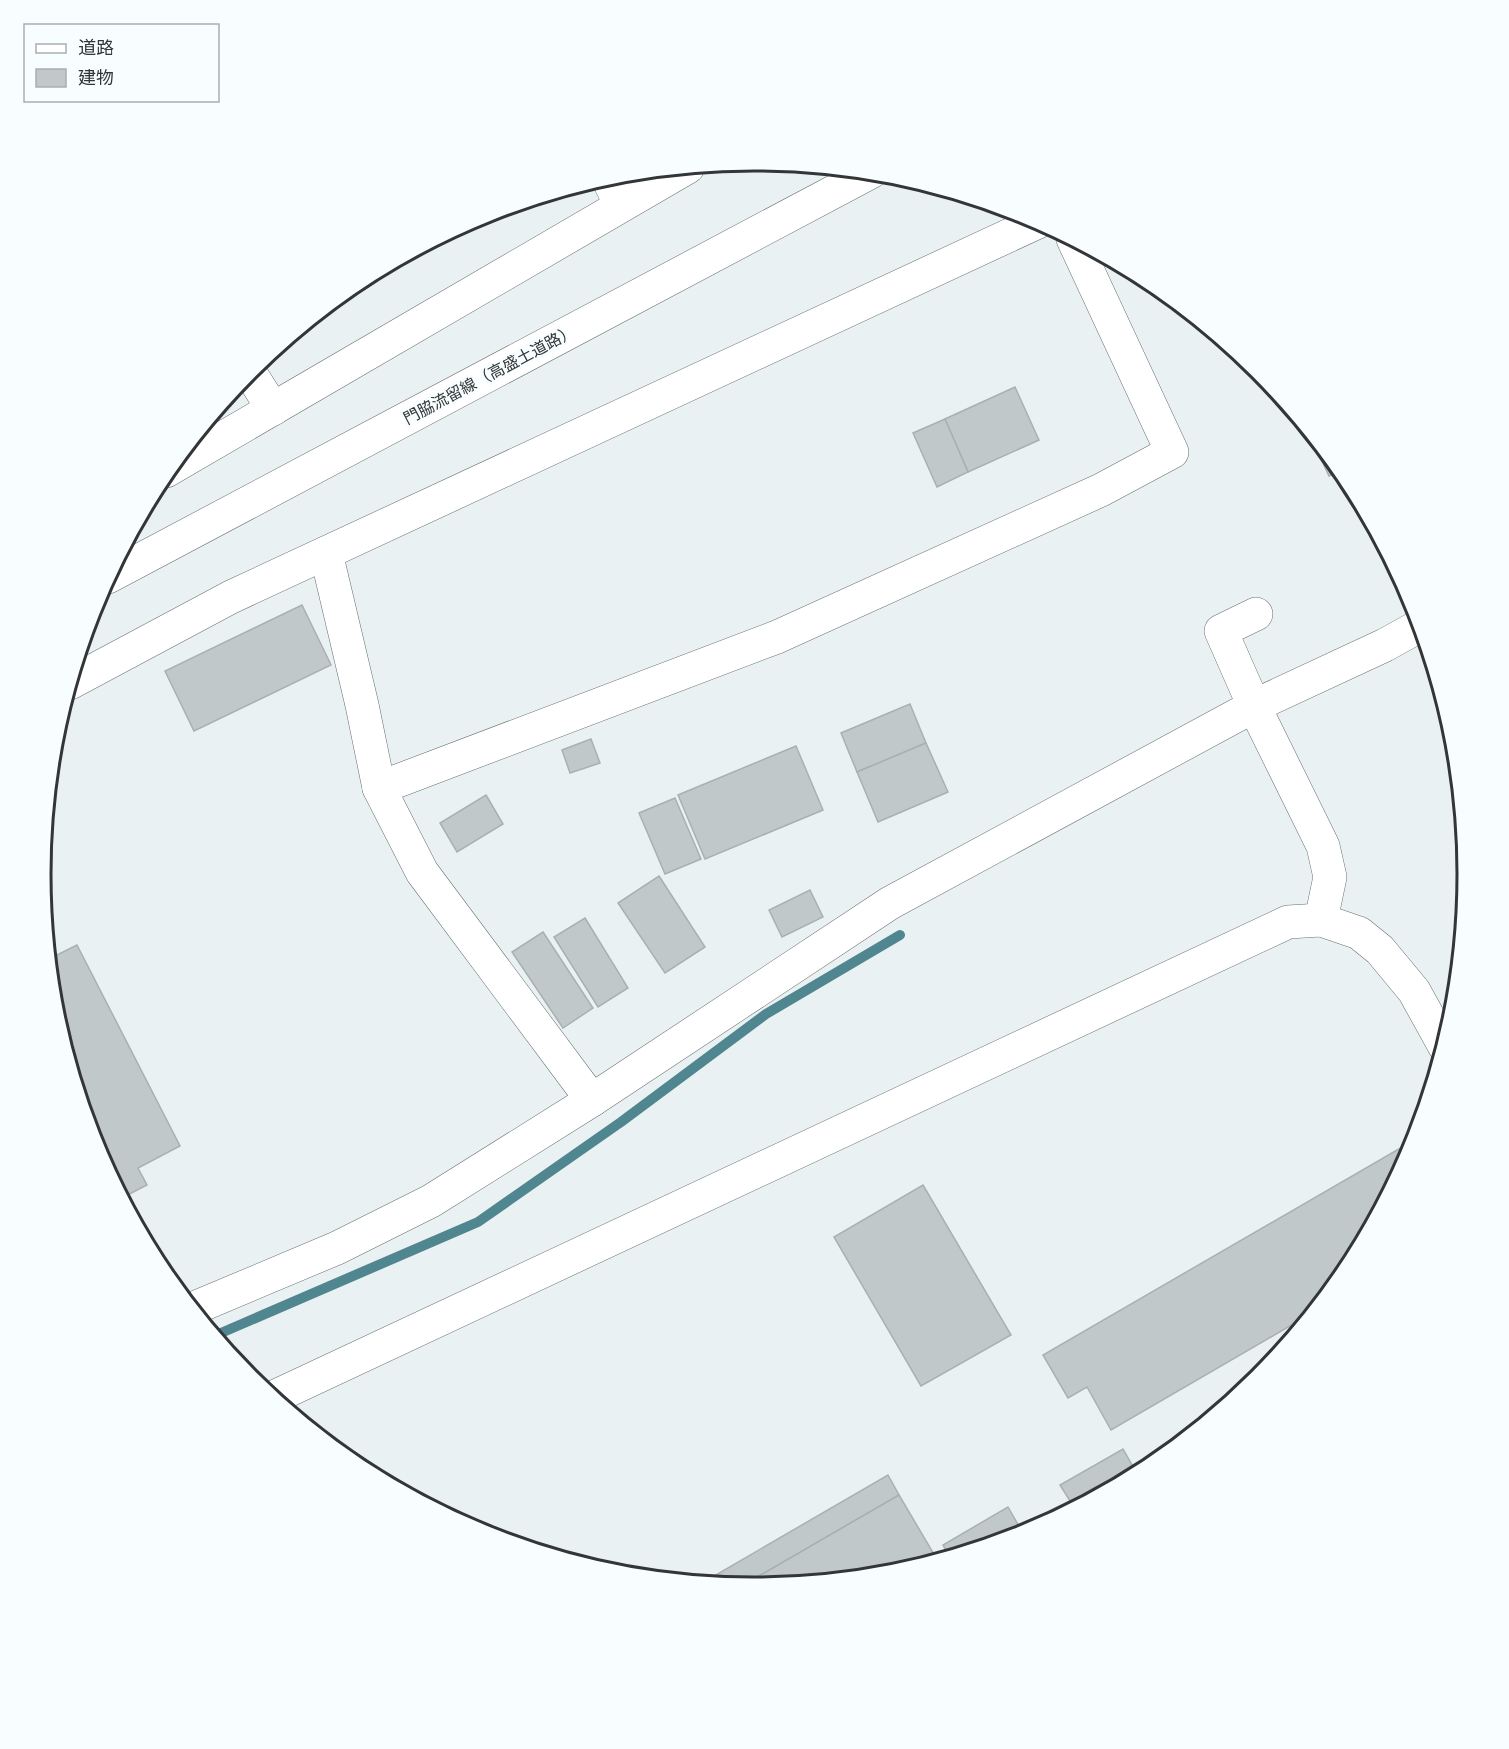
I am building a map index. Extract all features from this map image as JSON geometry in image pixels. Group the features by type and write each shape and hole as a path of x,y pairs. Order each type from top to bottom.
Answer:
{"street":[{"path":"187,459 273,409 614,191 650,179"},
{"name":"門脇流留線（高盛土道路）","path":"121,570 858,179"},
{"path":"79,678 231,597 1028,227"},
{"path":"379,788 777,637 1101,490 1172,452 1078,250"},
{"path":"255,379 273,409"},
{"path":"326,553 379,788 422,872 592,1100"},
{"path":"1256,614 1221,631 1254,706 1323,846 1330,877 1321,920"},
{"path":"199,1306 337,1248 431,1201 592,1100 890,903 1254,706 1385,645 1414,629"},
{"path":"281,1394 1288,922 1321,920 1359,933 1380,950 1414,991 1439,1036"}],"building":[{"path":"1015,387 1039,440 968,472 945,419"},
{"path":"945,419 968,472 937,487 913,433"},
{"path":"1319,455 1332,474 1329,476"},
{"path":"302,605 331,665 194,731 165,671"},
{"path":"910,704 926,743 857,772 841,733"},
{"path":"591,739 600,763 570,773 562,750"},
{"path":"926,743 948,792 878,822 857,772"},
{"path":"796,746 823,810 705,859 678,795"},
{"path":"486,795 503,824 457,852 440,823"},
{"path":"675,798 701,859 665,874 639,813"},
{"path":"659,876 705,947 665,973 618,903"},
{"path":"810,890 823,917 782,937 769,910"},
{"path":"585,918 628,988 598,1007 554,937"},
{"path":"543,932 593,1008 563,1028 512,952"},
{"path":"77,945 180,1146 138,1168 147,1185 129,1195 88,1101 65,1012 56,955"},
{"path":"1403,1147 1364,1226 1313,1303 1297,1322 1111,1430 1087,1387 1068,1398 1043,1355"},
{"path":"923,1185 1011,1335 921,1386 834,1237"},
{"path":"1123,1449 1133,1467 1071,1502 1060,1485"},
{"path":"888,1475 899,1495 756,1578 714,1576"},
{"path":"899,1495 934,1555 846,1572 756,1578"},
{"path":"1008,1507 1019,1526 946,1551 943,1545"}],"waterway":[{"path":"222,1333 478,1222 621,1122 766,1014 900,935"}]}
